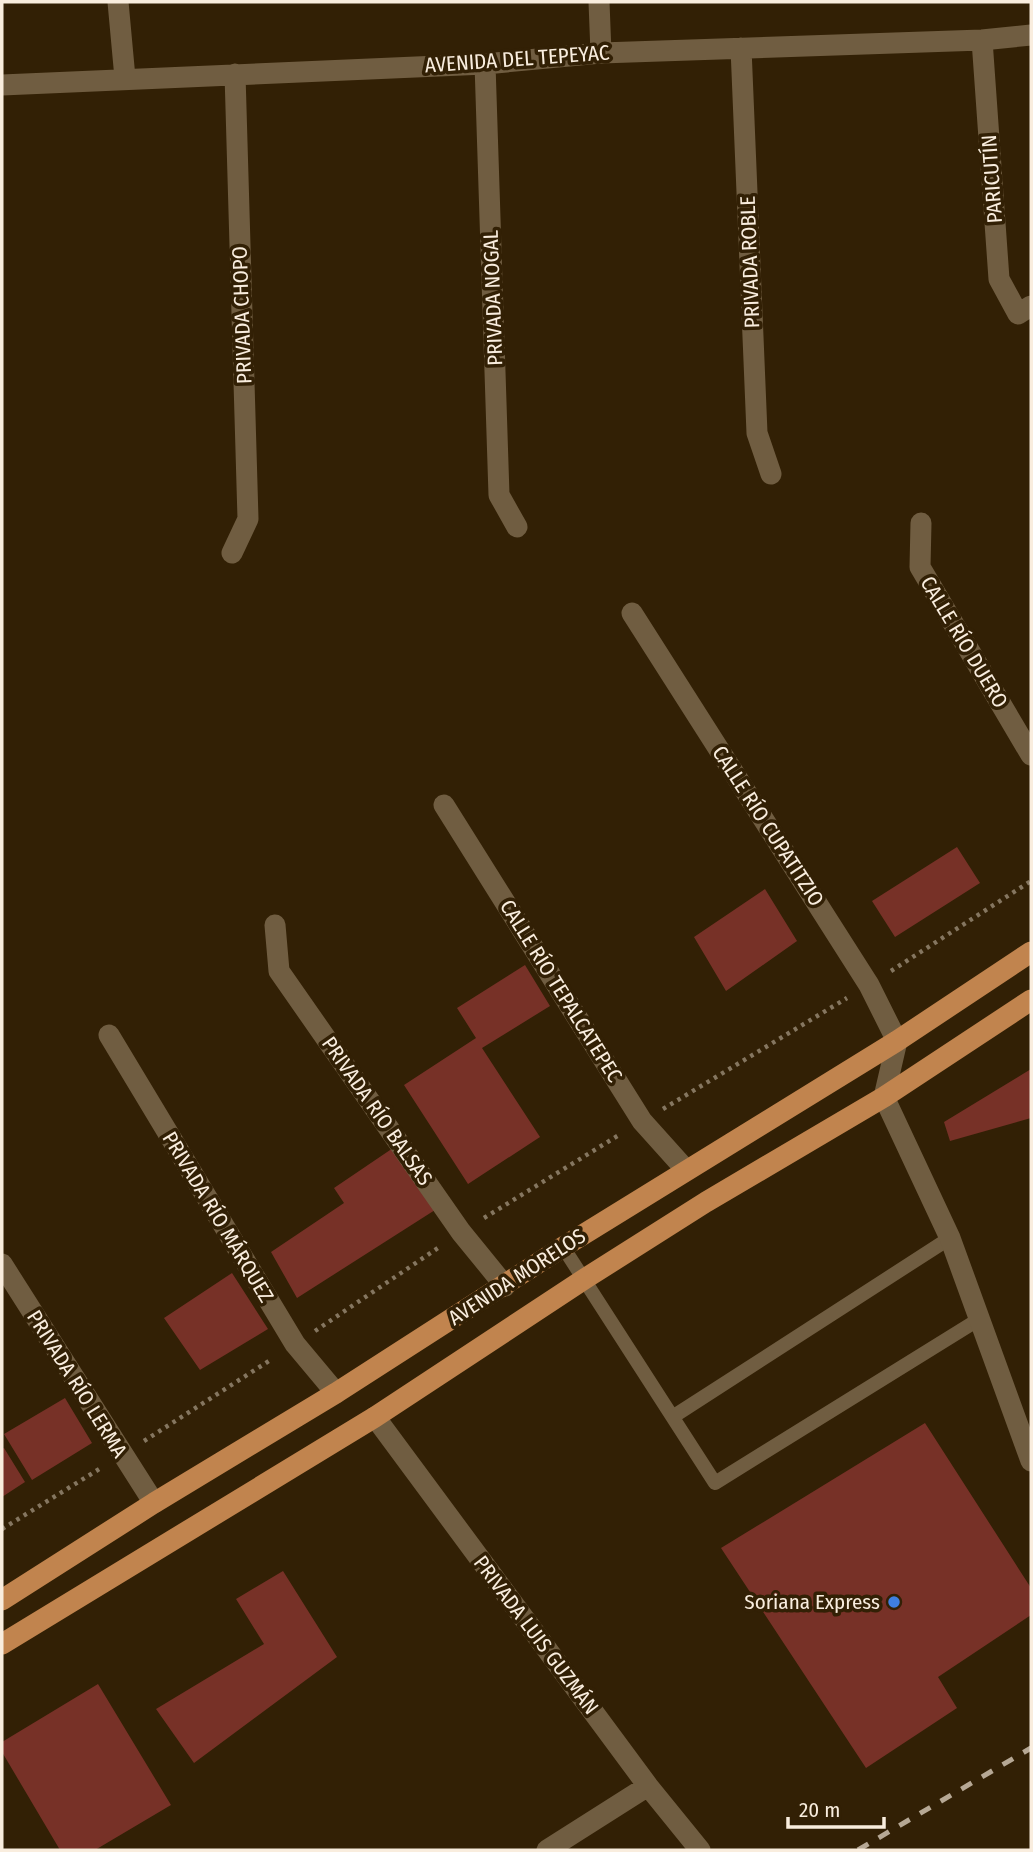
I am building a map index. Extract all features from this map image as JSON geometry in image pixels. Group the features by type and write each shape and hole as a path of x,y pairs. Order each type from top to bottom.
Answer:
{"main road":[{"name":"AVENIDA MORELOS","path":"2,1601 154,1503 336,1393 563,1247 897,1041 1031,952"},
{"name":"AVENIDA MORELOS","path":"2,1644 375,1418 586,1278 706,1202 884,1097 1031,1000"},
{"path":"50,1571 71,1600"}],"street":[{"path":"118,2 125,78"},
{"path":"599,2 601,53"},
{"name":"AVENIDA DEL TEPEYAC","path":"2,85 485,64 601,53 982,40 1031,35"},
{"name":"PARICUTÍN","path":"982,40 999,279 1025,310"},
{"name":"PRIVADA ROBLE","path":"741,48 757,433 771,474"},
{"name":"PRIVADA NOGAL","path":"485,64 499,495 517,527"},
{"name":"PRIVADA CHOPO","path":"232,553 248,519 235,74"},
{"name":"CALLE RÍO DUERO","path":"921,523 920,567 1031,755"},
{"name":"CALLE RÍO CUPATITZIO","path":"632,613 869,985 897,1041"},
{"name":"CALLE RÍO TEPALCATEPEC","path":"444,805 642,1121 687,1170"},
{"name":"PRIVADA RÍO BALSAS","path":"275,925 279,971 461,1232 505,1286"},
{"name":"PRIVADA RÍO MÁRQUEZ","path":"109,1035 295,1344 336,1393"},
{"path":"897,1041 884,1097 950,1238 1031,1461"},
{"name":"PRIVADA RÍO LERMA","path":"2,1264 121,1456 154,1503"},
{"name":"PRIVADA LUIS GUZMÁN","path":"375,1418 648,1786 700,1850"},
{"path":"547,1850 648,1786"}],"lane":[{"path":"674,1416 950,1238"},
{"path":"563,1247 586,1278 715,1483 981,1318"}],"path":[{"path":"2,1529 295,1344 461,1232 869,985 1031,881"}],"building":[{"path":"957,847 980,883 895,937 872,901"},
{"path":"765,889 797,941 726,991 694,937"},
{"path":"525,965 550,1006 482,1048 540,1137 468,1184 404,1085 476,1038 457,1008"},
{"path":"1031,1069 1031,1118 950,1141 944,1122"},
{"path":"396,1146 435,1210 297,1298 271,1252 344,1203 334,1188"},
{"path":"232,1273 268,1329 200,1370 164,1318"},
{"path":"65,1398 92,1443 32,1480 4,1434"},
{"name":"Soriana Express","path":"925,1423 1031,1588 1031,1615 938,1677 957,1708 866,1768 721,1548"},
{"path":"4,1448 25,1482 2,1497 2,1449"},
{"path":"283,1571 337,1657 194,1763 156,1709 264,1644 236,1599"},
{"path":"98,1684 171,1805 95,1850 60,1850 2,1752 2,1742"}],"railway":[{"path":"858,1850 1031,1748"}],"place":[{"name":"Soriana Express","path":"894,1602"}]}
